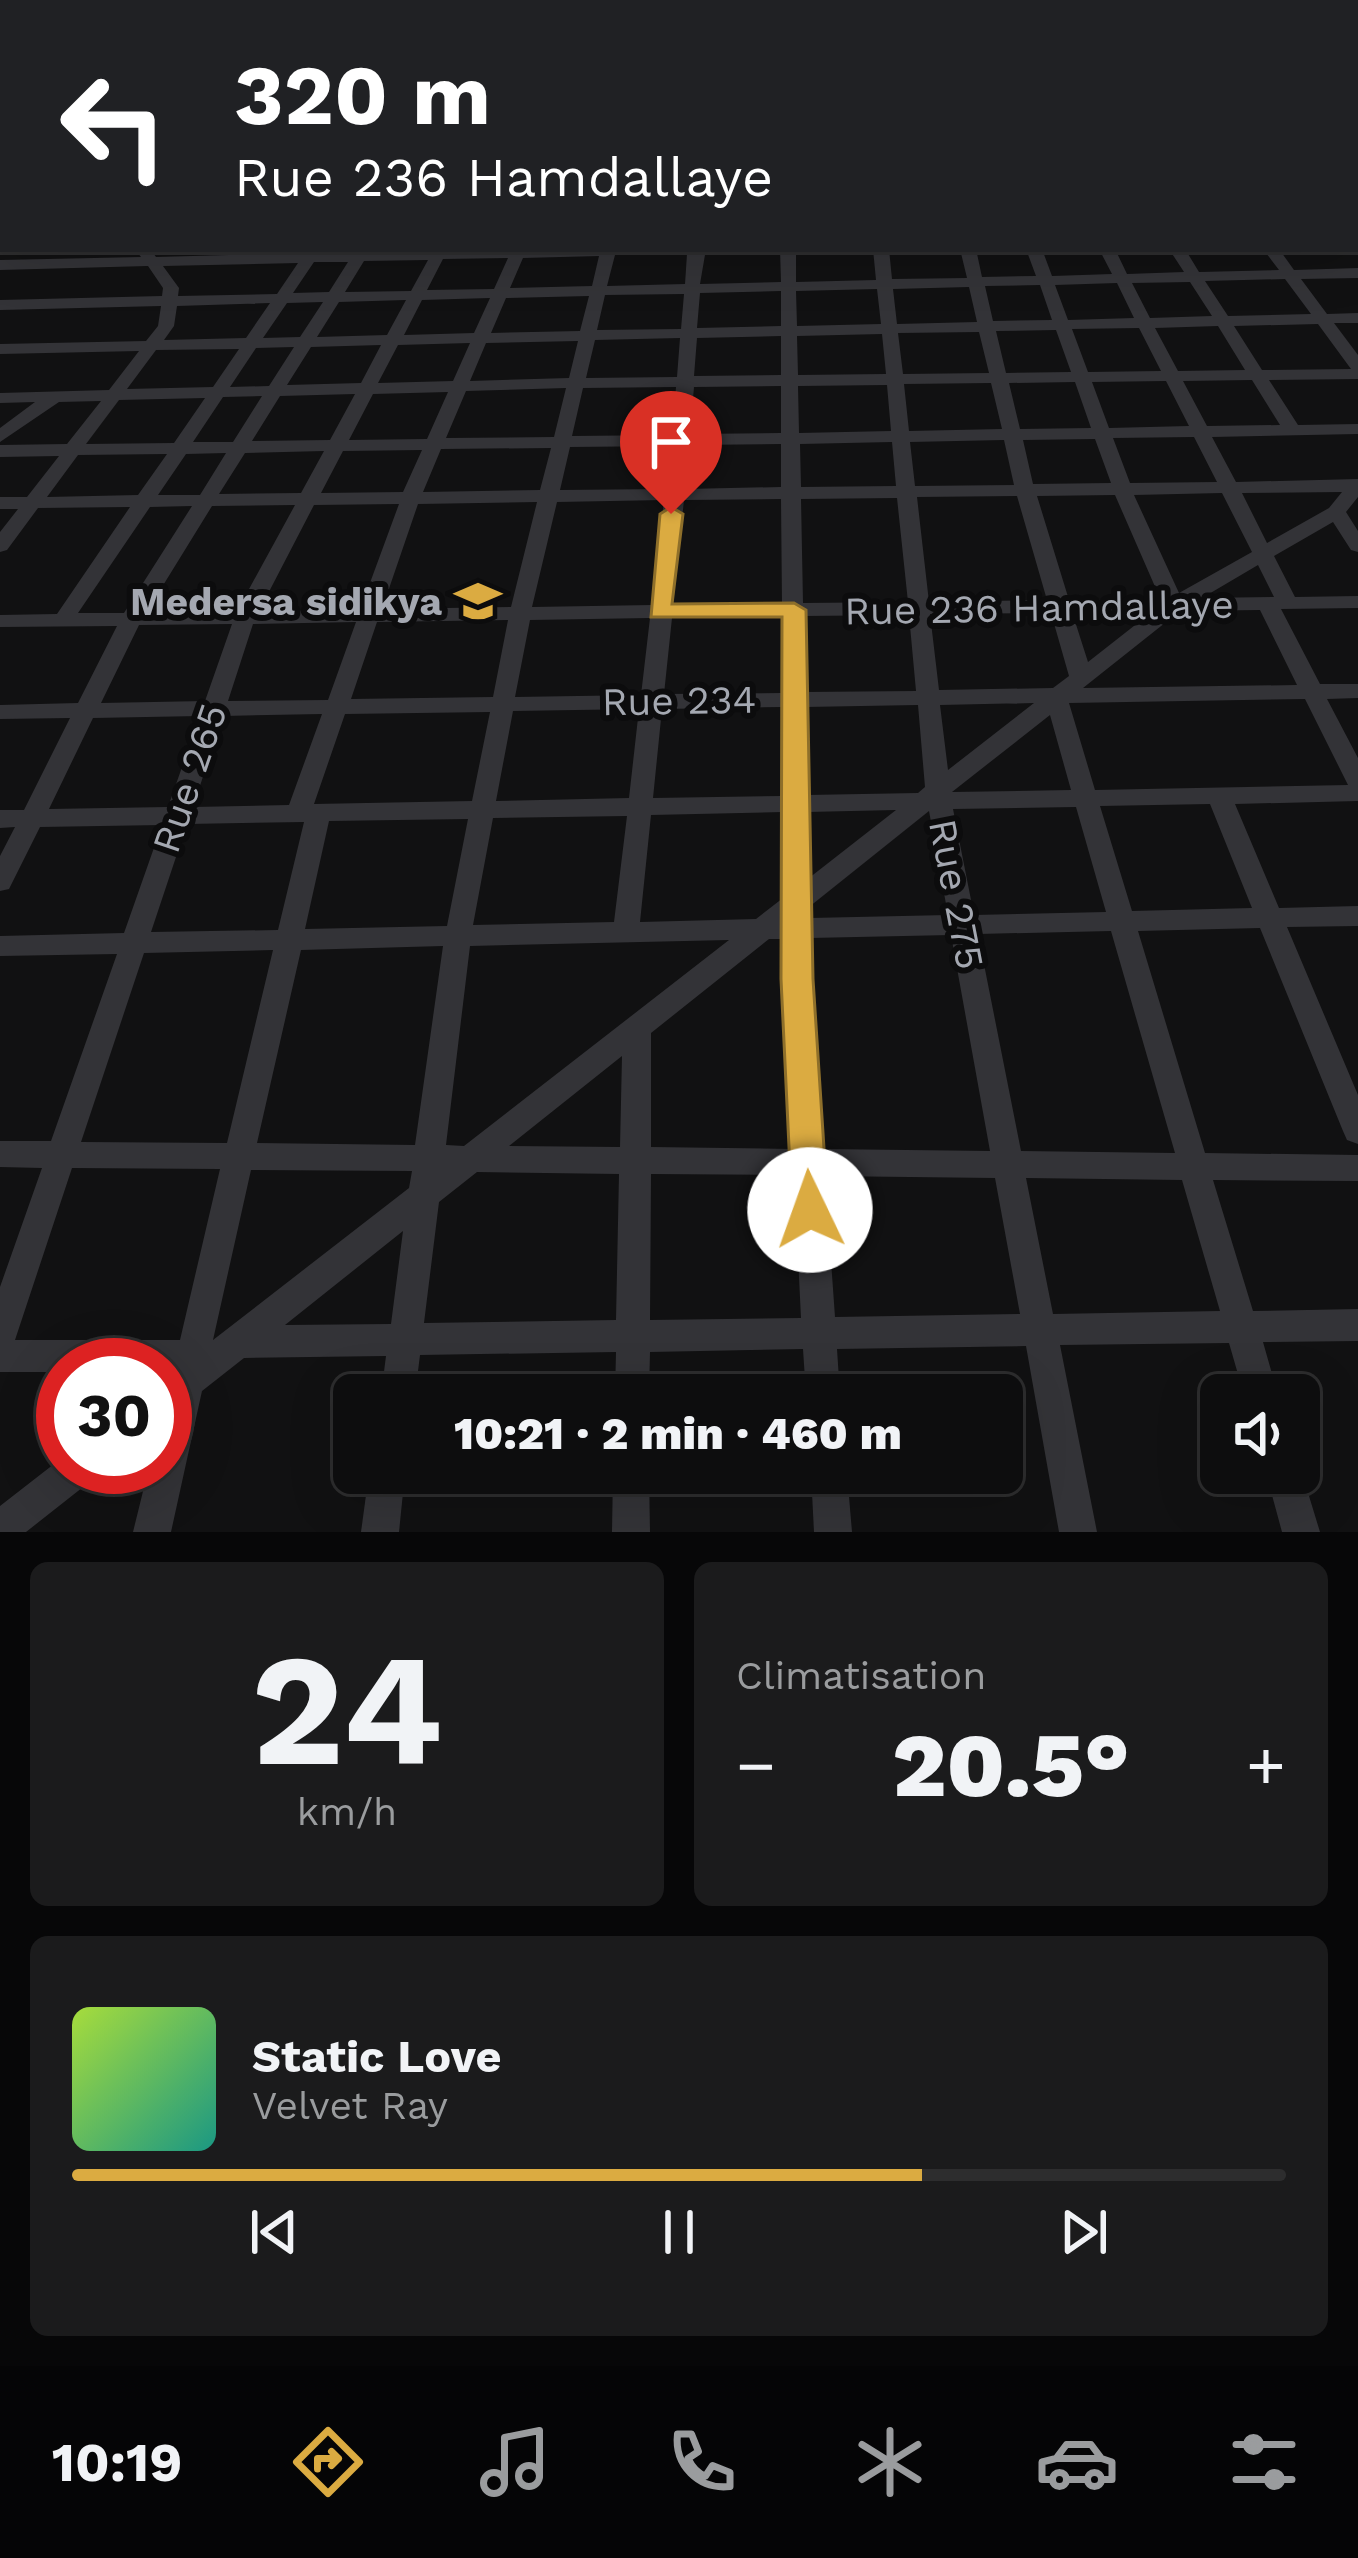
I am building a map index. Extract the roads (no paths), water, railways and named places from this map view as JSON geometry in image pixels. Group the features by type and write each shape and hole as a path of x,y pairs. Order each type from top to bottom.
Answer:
{"street":[{"path":"0,281 50,252"},
{"path":"30,264 76,252"},
{"path":"0,265 149,255 439,252"},
{"name":"Rue 265","path":"0,1335 245,617 439,252"},
{"path":"192,1338 289,940 309,812 336,705 411,496 518,252"},
{"path":"401,1374 458,936 520,614 608,252"},
{"path":"626,932 697,252"},
{"path":"788,252 796,914 821,1374"},
{"name":"Rue 275","path":"881,252 930,697 934,797 963,925 1078,1532"},
{"path":"969,252 1010,434 1081,677"},
{"path":"1035,252 1122,488 1174,605"},
{"path":"1108,252 1264,556 1312,691 1358,781"},
{"path":"1179,252 1292,430"},
{"path":"1274,252 1358,370"},
{"path":"63,620 313,253"},
{"path":"0,882 131,619 202,499 361,253"},
{"path":"0,546 166,326 171,288 149,255"},
{"path":"0,305 1358,273"},
{"path":"0,349 1358,318"},
{"path":"0,398 1358,370"},
{"path":"0,436 53,397"},
{"path":"0,451 1358,429"},
{"path":"0,502 1358,486"},
{"path":"192,1372 238,1342 758,929 796,914 1174,605 1336,512 1358,486"},
{"path":"1336,512 1358,546"},
{"name":"Rue 236 Hamdallaye","path":"0,621 1358,602"},
{"name":"Rue 234","path":"0,712 1358,691"},
{"path":"1057,697 1255,1374"},
{"path":"0,818 934,797 1358,793"},
{"path":"1219,796 1358,1131"},
{"path":"796,914 963,925 1358,916"},
{"path":"0,946 758,929"},
{"path":"632,1374 637,1026"},
{"path":"0,1154 1358,1168"},
{"path":"238,1342 1358,1325"},
{"path":"0,1356 36,1361"},
{"path":"0,1529 45,1494"},
{"path":"152,1532 159,1494"},
{"path":"380,1532 385,1494"},
{"path":"631,1494 631,1532"},
{"path":"830,1494 833,1532"},
{"path":"1290,1494 1301,1532"}],"place":[{"name":"Medersa sidikya","path":"478,601"}]}
